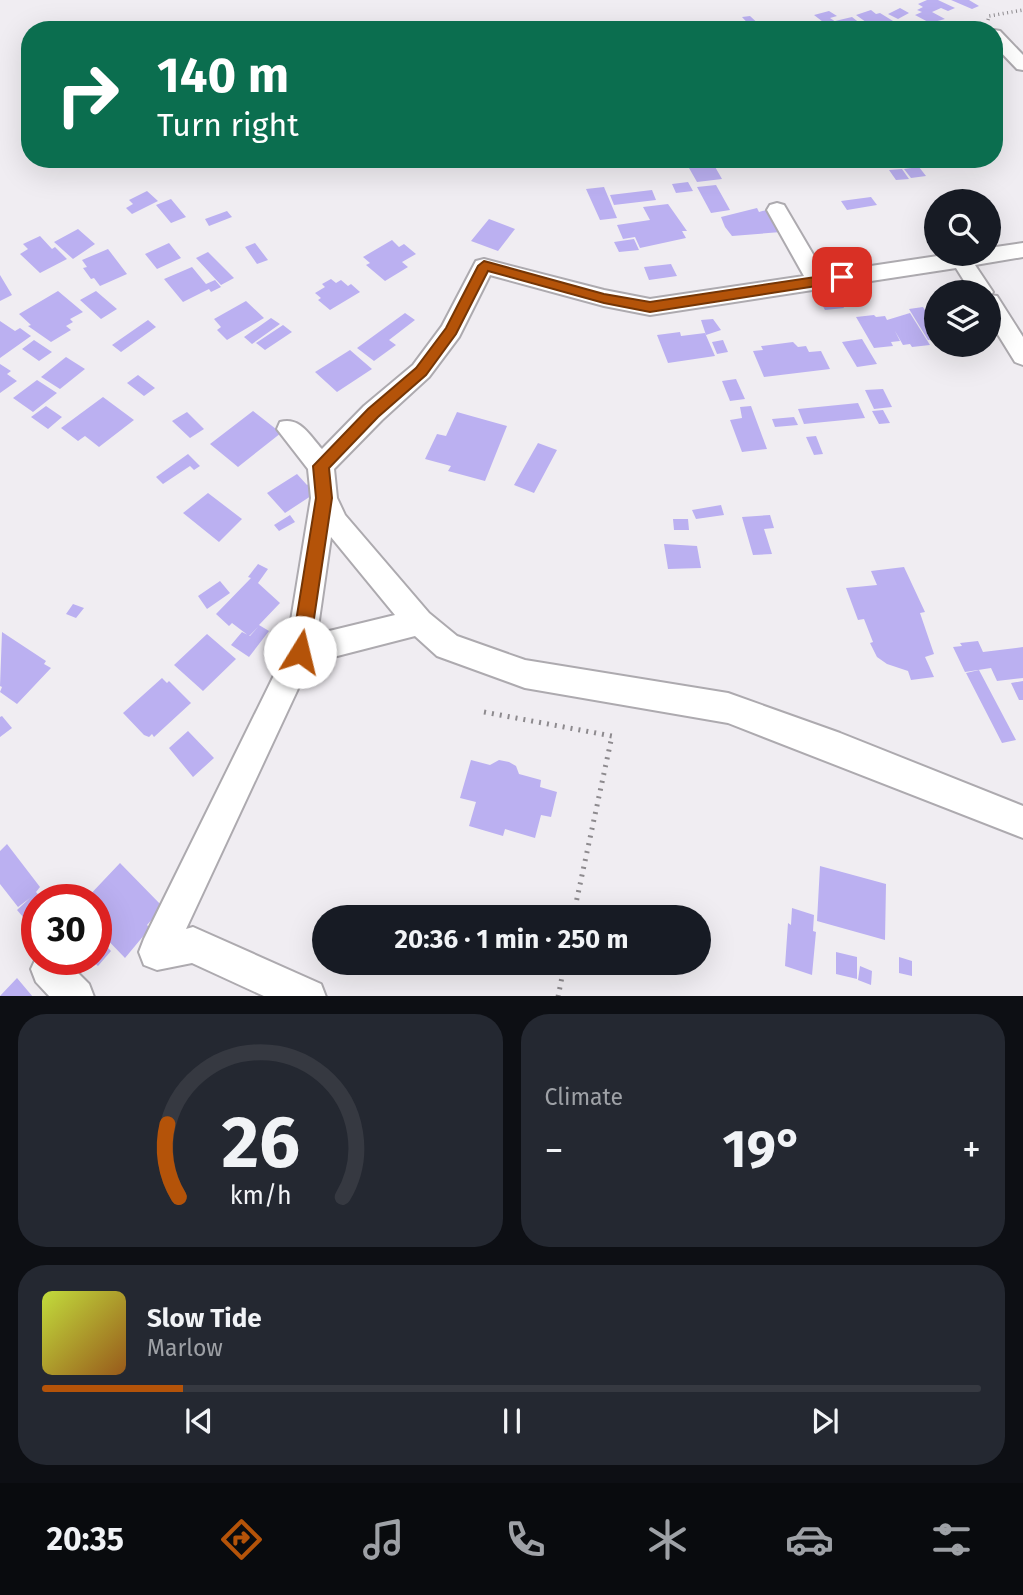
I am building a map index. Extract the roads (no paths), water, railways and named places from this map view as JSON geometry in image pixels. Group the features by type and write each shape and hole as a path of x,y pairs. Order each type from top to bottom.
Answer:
{"street":[{"path":"1003,47 1023,65"},
{"path":"777,210 818,281"},
{"path":"1001,253 1023,250"},
{"path":"321,466 373,413 421,371 452,331 484,266 604,298 650,307 924,265"},
{"path":"1001,321 1023,356"},
{"path":"289,429 321,466 324,498 300,652 157,953 193,945 308,996"},
{"path":"324,498 336,523 419,622 447,646 525,674 729,708 1023,822"},
{"path":"300,652 419,622"},
{"path":"54,975 76,996"}]}
